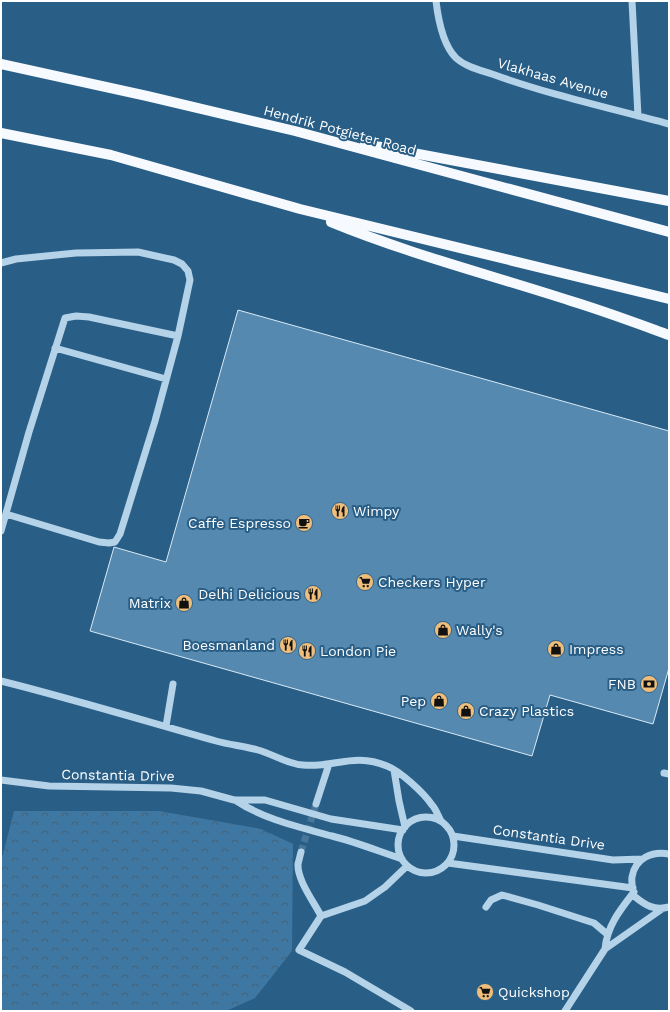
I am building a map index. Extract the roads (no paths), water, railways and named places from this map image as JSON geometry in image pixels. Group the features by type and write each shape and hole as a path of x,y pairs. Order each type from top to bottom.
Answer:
{"main road":[{"name":"Hendrik Potgieter Road","path":"1,64 147,96 295,131 669,232"},
{"path":"295,131 669,201"},
{"path":"1,133 110,155 300,209 669,300"},
{"path":"300,209 358,233 572,301 669,334"}],"street":[{"name":"Vlakhaas Avenue","path":"436,1 438,18 444,36 456,58 466,65 516,83 669,124"},
{"path":"632,1 638,116"},
{"path":"1,263 16,259 76,254 138,252 174,260 182,264 188,271 190,280 178,336 155,421 120,534 115,542 99,542 6,514"},
{"path":"1,531 29,432 65,318 76,316 89,317 178,336"},
{"path":"55,348 166,379"},
{"path":"1,681 166,726 218,742 258,750 284,761 297,764 328,764 348,760 365,760 386,766 394,770 433,805 441,821 453,836 454,846 452,856 448,863 441,869 432,873 415,871 407,866 399,851 398,842 404,828 412,821 421,818 432,818 441,821"},
{"path":"166,726 173,684"},
{"path":"316,804 328,764"},
{"path":"394,770 404,828"},
{"name":"Constantia Drive","path":"1,780 49,786 171,788 201,791 234,800 265,800 331,819 404,828"},
{"name":"Constantia Drive","path":"234,800 248,809 278,820 360,844 402,859"},
{"name":"Constantia Drive","path":"453,836 613,860 642,859 651,854 669,854"},
{"path":"301,852 298,865 301,878 321,916"},
{"path":"642,859 635,867 632,877 634,896 652,908 666,908"},
{"path":"448,863 633,890"},
{"path":"407,866 385,887 365,901 321,916 298,950 345,972 411,1011"},
{"path":"605,949 607,934 618,912 633,890"},
{"path":"486,907 491,900 502,896 538,905 594,923 607,934"},
{"path":"565,1011 605,949 666,908"}],"tunnel":[{"path":"301,852 316,804"}],"place":[{"name":"Wimpy","path":"340,511"},
{"name":"Caffe Espresso","path":"304,523"},
{"name":"Checkers Hyper","path":"365,582"},
{"name":"Delhi Delicious","path":"313,594"},
{"name":"Matrix","path":"184,603"},
{"name":"Wally's","path":"443,630"},
{"name":"Boesmanland","path":"288,645"},
{"name":"Impress","path":"556,649"},
{"name":"London Pie","path":"307,651"},
{"name":"FNB","path":"649,684"},
{"name":"Pep","path":"439,701"},
{"name":"Crazy Plastics","path":"466,711"},
{"name":"Quickshop","path":"485,992"}]}
